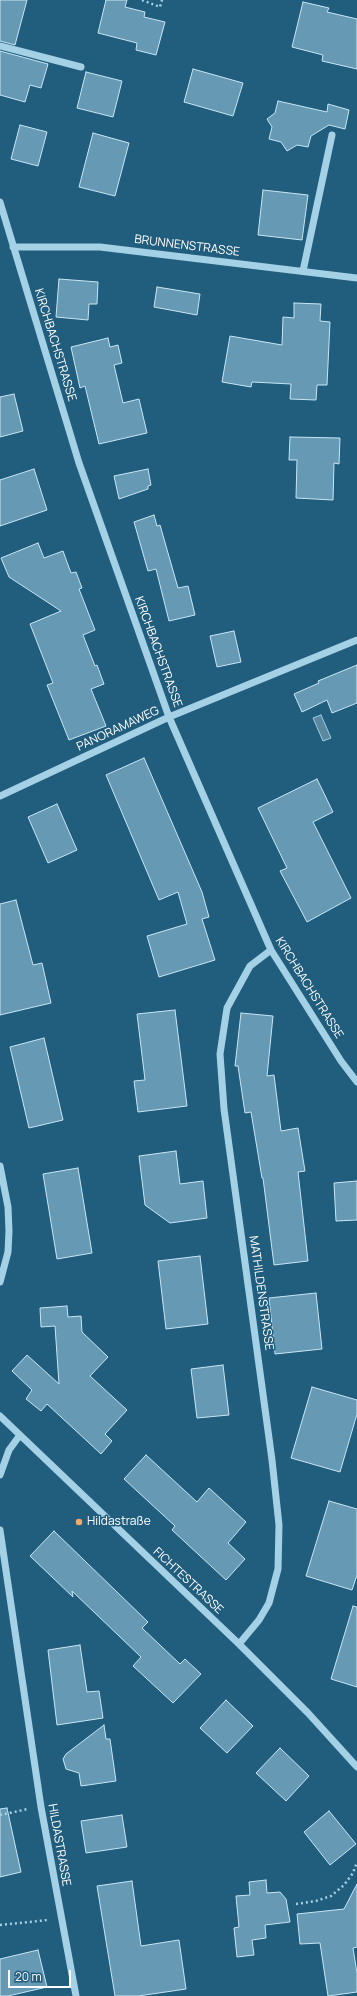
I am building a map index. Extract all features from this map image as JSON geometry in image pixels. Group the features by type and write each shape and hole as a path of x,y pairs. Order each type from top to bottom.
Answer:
{"street":[{"path":"0,46 81,67"},
{"path":"303,271 332,135"},
{"name":"KIRCHBACHSTRASSE","path":"0,202 79,463 169,717 271,950 341,1061 357,1082"},
{"name":"BRUNNENSTRASSE","path":"14,247 100,247 357,278"},
{"name":"PANORAMAWEG","path":"0,796 169,717 357,640"},
{"name":"MATHILDENSTRASSE","path":"239,1644 259,1620 269,1603 278,1569 279,1525 270,1445 224,1109 220,1054 227,1008 250,966 271,950"},
{"path":"0,1166 8,1207 9,1230 8,1252 0,1282"},
{"name":"FICHTESTRASSE","path":"0,1416 239,1644 308,1713 357,1767"},
{"path":"0,1475 9,1450 20,1435"},
{"name":"HILDASTRASSE","path":"0,1530 41,1807 76,1996"}],"path":[{"path":"142,0 160,7 162,0"},
{"path":"0,1815 41,1807"},
{"path":"296,1904 316,1901 331,1896 344,1885 357,1862"},
{"path":"0,1925 61,1918"}],"water":[{"path":"321,715 331,738 323,741 313,718"}],"building":[{"path":"0,0 27,0 15,45 0,41"},
{"path":"106,0 127,0 125,7 145,12 144,17 165,22 156,55 136,50 137,43 98,33"},
{"path":"303,2 329,8 327,12 357,19 357,69 322,61 323,55 292,47"},
{"path":"0,51 48,64 41,88 30,85 25,102 0,95"},
{"path":"193,69 243,83 233,116 184,102"},
{"path":"86,72 122,81 113,117 77,108"},
{"path":"278,101 327,112 328,104 349,110 345,129 329,125 311,136 308,147 297,145 287,151 281,142 269,139 272,127 267,119 275,113"},
{"path":"20,125 47,132 38,166 11,159"},
{"path":"93,133 129,143 115,196 79,187"},
{"path":"263,190 308,195 302,240 258,235"},
{"path":"59,279 98,282 97,304 89,304 88,320 56,317"},
{"path":"157,287 200,294 197,315 154,307"},
{"path":"294,303 321,304 320,321 330,322 327,385 317,385 316,400 290,399 291,384 252,382 251,387 222,382 230,336 282,345 283,317 294,318"},
{"path":"108,338 110,347 118,345 122,363 114,365 123,403 139,399 147,433 99,444 85,386 80,388 71,347"},
{"path":"14,394 23,431 0,437 0,397"},
{"path":"290,437 340,438 339,464 334,463 333,500 296,498 297,460 289,460"},
{"path":"34,469 47,510 0,526 0,480"},
{"path":"148,469 151,485 148,486 148,489 119,499 114,476"},
{"path":"154,515 157,526 160,525 178,588 188,586 195,615 169,621 156,569 148,571 134,522"},
{"path":"38,543 44,558 63,551 71,573 76,572 82,588 79,589 95,630 83,635 104,684 91,689 106,726 69,740 47,685 53,683 30,624 61,611 9,577 1,558"},
{"path":"234,631 241,662 217,667 210,636"},
{"path":"357,665 357,703 332,713 327,700 302,712 294,694 319,683 318,681"},
{"path":"144,758 202,892 209,917 202,919 215,960 159,977 147,936 187,924 178,892 159,900 106,775"},
{"path":"317,779 333,812 313,822 351,898 307,922 280,871 287,868 258,808"},
{"path":"57,804 77,850 48,863 28,817"},
{"path":"16,900 33,965 42,963 51,1003 0,1015 0,904"},
{"path":"175,1010 187,1106 138,1112 134,1081 145,1080 137,1014"},
{"path":"241,1013 273,1016 267,1076 274,1075 281,1131 298,1128 305,1171 298,1172 308,1261 274,1265 263,1178 251,1112 245,1113 238,1066 235,1066"},
{"path":"44,1038 63,1120 29,1128 10,1047"},
{"path":"176,1151 180,1184 203,1181 207,1218 170,1223 145,1205 139,1156"},
{"path":"78,1168 92,1253 57,1259 43,1174"},
{"path":"357,1181 357,1220 336,1221 334,1183"},
{"path":"200,1256 208,1324 166,1329 158,1261"},
{"path":"316,1293 322,1349 275,1354 269,1298"},
{"path":"67,1306 68,1317 81,1316 82,1332 108,1357 90,1376 127,1410 105,1434 112,1441 101,1454 47,1404 41,1411 26,1399 32,1390 12,1371 27,1355 59,1384 55,1326 41,1327 40,1308"},
{"path":"223,1365 229,1415 197,1418 191,1369"},
{"path":"312,1387 357,1400 357,1414 340,1472 291,1458"},
{"path":"146,1455 197,1502 209,1488 246,1522 228,1543 245,1559 226,1580 172,1530 175,1526 124,1479"},
{"path":"329,1501 357,1509 357,1575 352,1590 306,1576"},
{"path":"54,1531 148,1622 142,1628 180,1664 185,1659 201,1674 173,1703 133,1666 141,1657 72,1591 73,1597 30,1556"},
{"path":"353,1606 357,1607 357,1687 331,1679"},
{"path":"80,1645 87,1692 99,1691 103,1718 57,1725 48,1650"},
{"path":"226,1700 253,1726 227,1753 200,1728"},
{"path":"104,1725 106,1739 110,1739 116,1781 81,1786 79,1773 66,1769 63,1759 66,1754"},
{"path":"280,1748 309,1776 286,1801 256,1773"},
{"path":"7,1808 21,1872 0,1877 0,1809"},
{"path":"329,1811 356,1844 330,1865 304,1832"},
{"path":"122,1815 127,1847 86,1853 81,1821"},
{"path":"266,1880 267,1893 280,1892 286,1899 290,1922 265,1925 266,1938 252,1940 254,1955 237,1957 234,1928 239,1927 236,1896 250,1895 249,1882"},
{"path":"132,1881 141,1946 179,1940 186,1989 138,1996 115,1996 97,1886"},
{"path":"357,1884 357,1947 353,1948 357,1973 357,1992 328,1996 320,1943 300,1944 297,1914 344,1909"},
{"path":"38,1950 47,1987 8,1996 0,1996 0,1959"}],"place":[{"name":"Hildastraße","path":"79,1522"}]}
